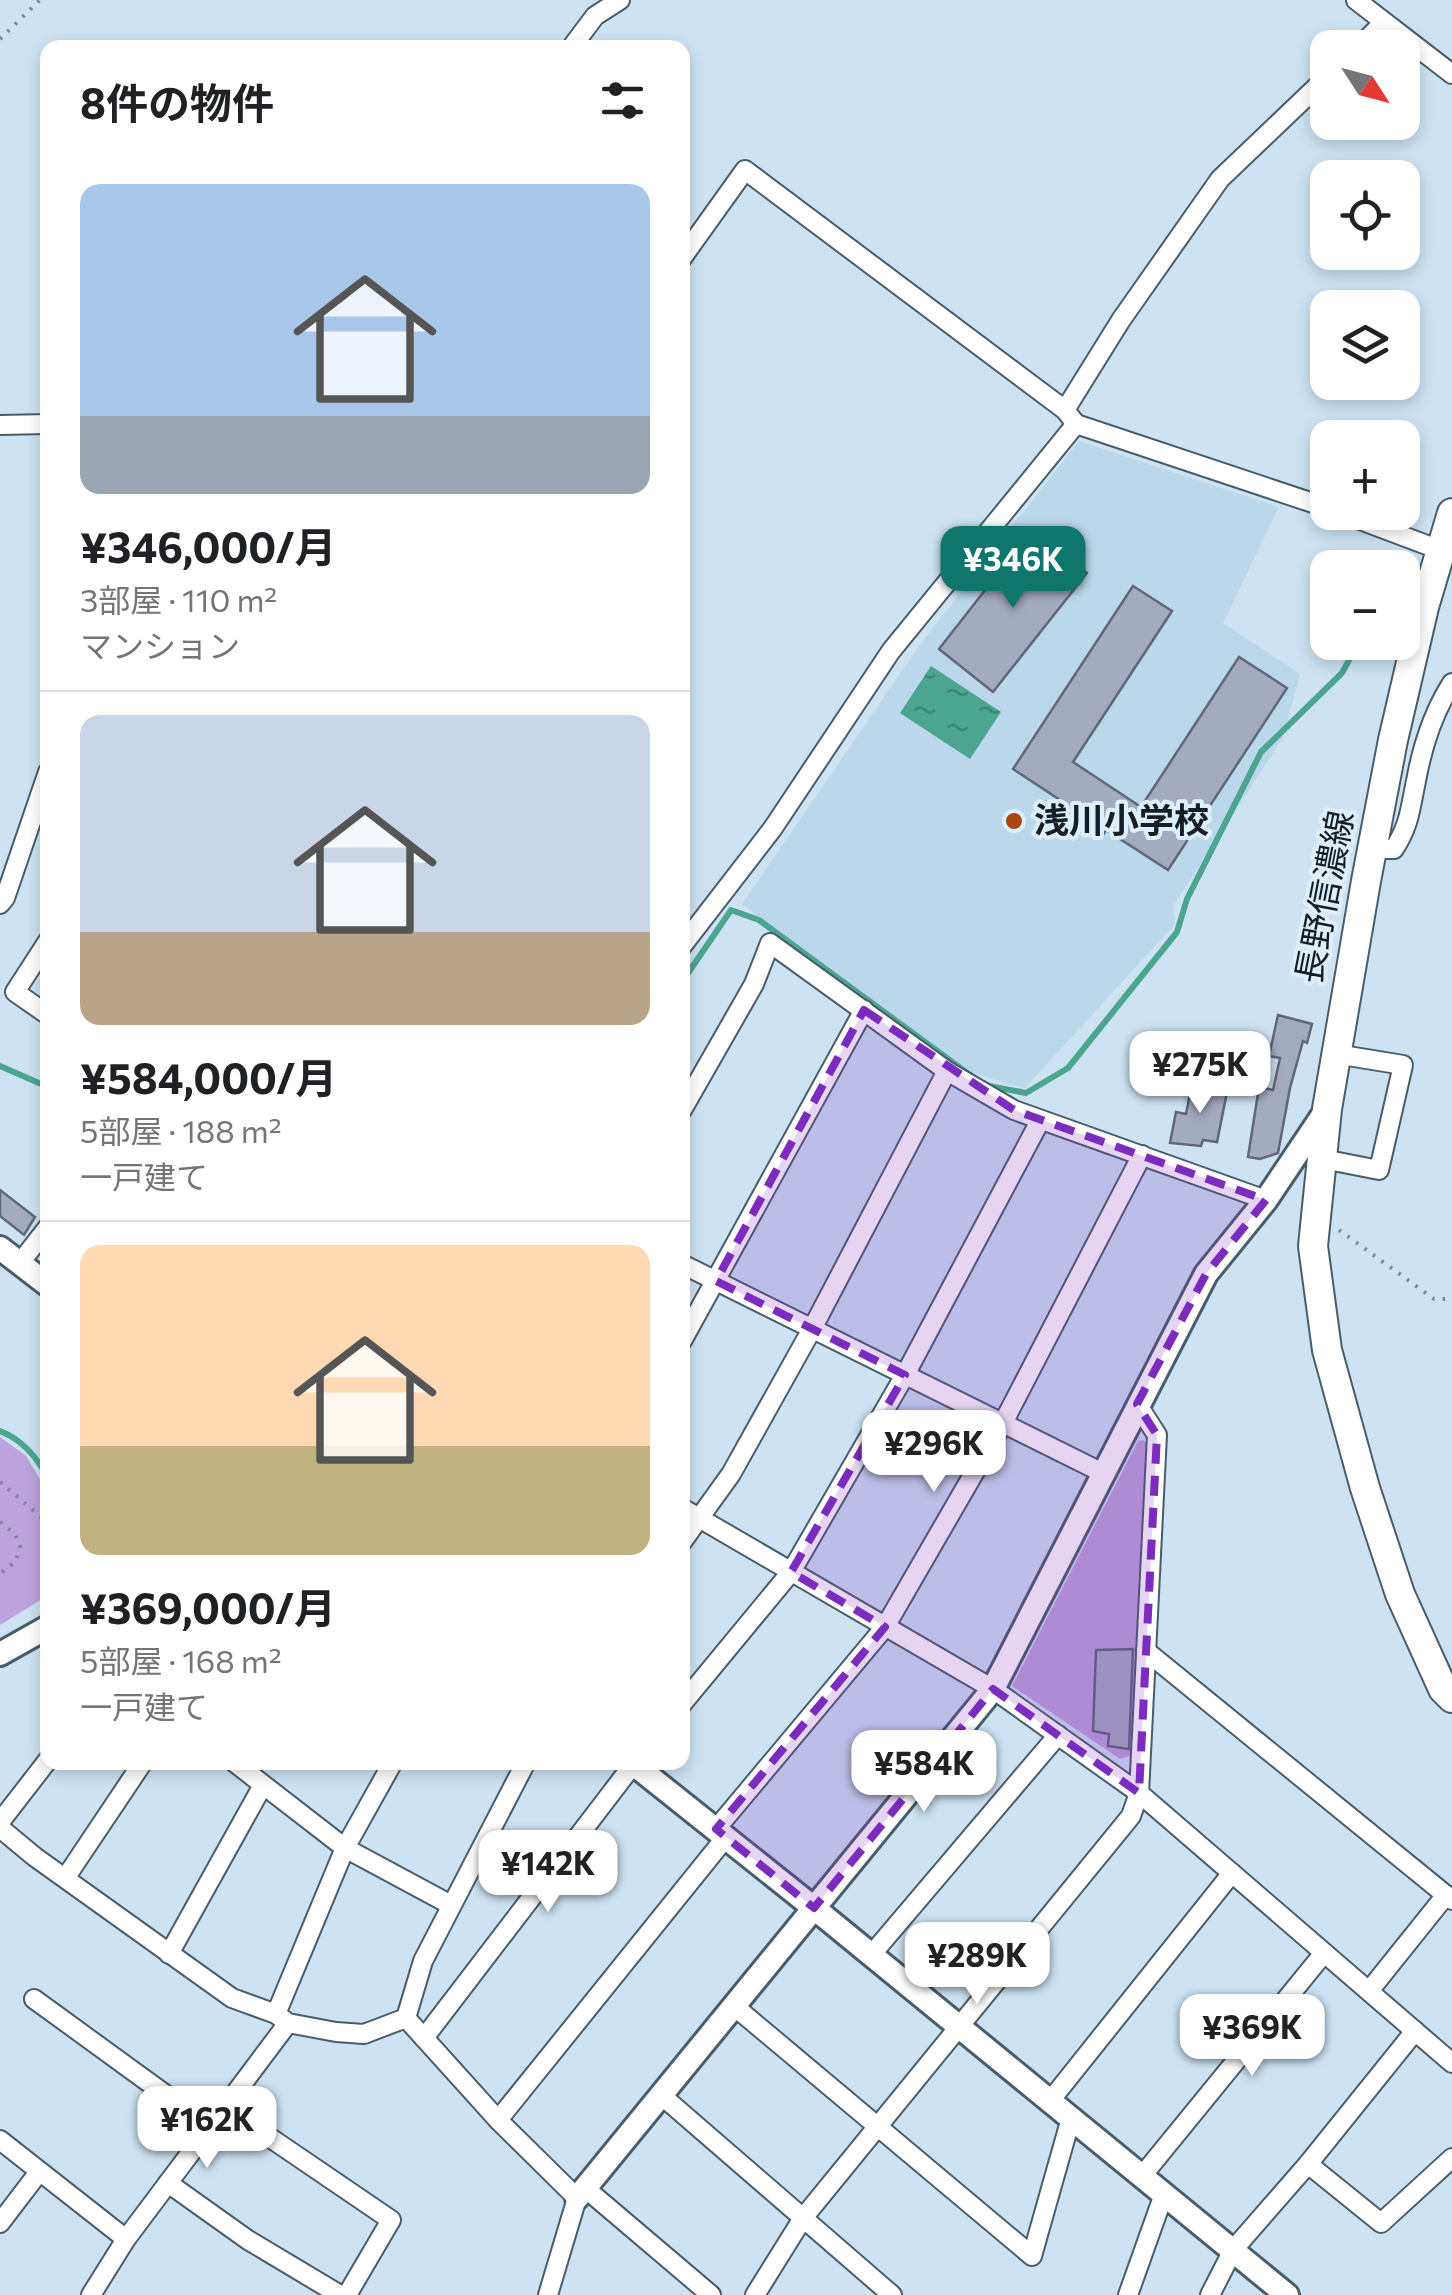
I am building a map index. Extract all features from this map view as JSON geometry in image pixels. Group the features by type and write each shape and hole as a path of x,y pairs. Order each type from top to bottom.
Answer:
{"main road":[{"name":"長野信濃線","path":"1452,513 1393,740 1372,849 1327,1108 1313,1246 1327,1350 1365,1488 1400,1594 1452,1698"}],"street":[{"path":"577,40 595,16 620,0"},
{"path":"1356,0 1452,74"},
{"path":"1376,30 1384,22"},
{"path":"690,935 773,828 891,651 1070,417 1121,320 1220,179 1310,93"},
{"path":"690,247 745,170 1070,417 1310,502"},
{"path":"0,426 40,424"},
{"path":"1387,530 1440,550"},
{"path":"1372,849 1394,849 1408,826 1429,732 1452,683"},
{"path":"0,904 40,818"},
{"path":"690,1096 754,984 770,943 947,1071 1040,1121 1266,1200"},
{"path":"40,953 15,992 40,1009"},
{"path":"690,1327 864,1010"},
{"path":"1323,1159 1380,1170 1403,1065 1336,1054"},
{"path":"690,1532 731,1474 812,1329 947,1071"},
{"path":"548,2295 581,2193 992,1689 1206,1274 1266,1200 1327,1108"},
{"path":"690,1694 792,1572 905,1375 1040,1121"},
{"path":"498,2120 885,1626 1003,1423 1142,1155"},
{"path":"20,1263 40,1237"},
{"path":"0,1248 40,1279"},
{"path":"690,1268 1101,1472"},
{"path":"755,2295 803,2218 1131,1816 1139,1793 1158,1436 1137,1404"},
{"path":"690,1512 992,1689 1139,1793 1452,2062"},
{"path":"0,1654 40,1632"},
{"path":"1146,1651 1449,1897 1369,1991"},
{"path":"872,1954 1058,1735"},
{"path":"41,1770 0,1825 35,1857 232,1998 282,2018 336,2032 364,2034 406,2018"},
{"path":"66,1877 138,1770"},
{"path":"244,1770 345,1848 451,1906"},
{"path":"91,2295 126,2239 225,2107 282,2018 345,1848 389,1770"},
{"path":"406,2018 423,1961 522,1770"},
{"path":"424,2038 628,1770"},
{"path":"642,1770 1284,2294"},
{"path":"169,1954 263,1785"},
{"path":"1050,2101 1232,1873"},
{"path":"1142,2176 1324,1952"},
{"path":"34,1998 210,2126"},
{"path":"734,2006 1032,2256 1070,2118"},
{"path":"406,2018 498,2120 581,2193 712,2295"},
{"path":"1210,2295 1232,2250 1308,2164 1415,2031"},
{"path":"661,2095 892,2295"},
{"path":"168,2183 248,2240 343,2295 391,2220 225,2107"},
{"path":"0,2140 126,2239"},
{"path":"1308,2164 1382,2224 1452,2158"},
{"path":"0,2222 39,2172"},
{"path":"1128,2295 1164,2194"}],"path":[{"path":"0,40 40,0"},
{"path":"1317,1212 1434,1299 1452,1299"},
{"path":"0,1482 40,1517"},
{"path":"0,1522 14,1534 20,1546 16,1561 0,1574"}],"highlighted area":[{"path":"864,1010 1014,1110 1266,1200 1206,1274 1137,1404 1157,1435 1139,1793 993,1689 814,1908 716,1829 885,1627 791,1572 905,1375 716,1281"}],"shaded area":[{"name":"浅川小学校","path":"1079,441 1279,507 1223,623 1300,674 1283,738 1173,906 1175,924 1025,1088 959,1069 742,904 921,643"},
{"path":"0,1437 26,1456 40,1479 40,1600 0,1625"},
{"path":"1138,1441 1151,1446 1133,1755 1120,1759 1012,1686"}],"water":[{"path":"931,666 1001,712 970,759 900,713"}],"building":[{"path":"1032,530 1087,573 993,692 939,649"},
{"path":"1133,586 1172,611 1073,762 1141,807 1239,657 1287,688 1168,870 1106,830 1103,835 1057,805 1060,800 1013,769"},
{"path":"1278,1015 1312,1024 1290,1088 1278,1153 1260,1159 1248,1157 1259,1087 1273,1090 1280,1058 1269,1056"},
{"path":"1192,1083 1228,1087 1217,1142 1203,1140 1201,1146 1170,1143 1176,1112 1186,1114"},
{"path":"0,1190 35,1217 24,1235 0,1216"},
{"path":"1133,1649 1129,1749 1108,1746 1109,1734 1093,1731 1096,1650"}],"waterway":[{"path":"984,1085 1026,1093 1068,1068 1177,932 1187,899 1261,752 1342,673 1349,660"},
{"path":"690,970 731,910 759,920 974,1078"},
{"path":"0,1066 40,1084"},
{"path":"0,1431 28,1450 40,1465"}],"place":[{"name":"浅川小学校","path":"1014,821"}]}
